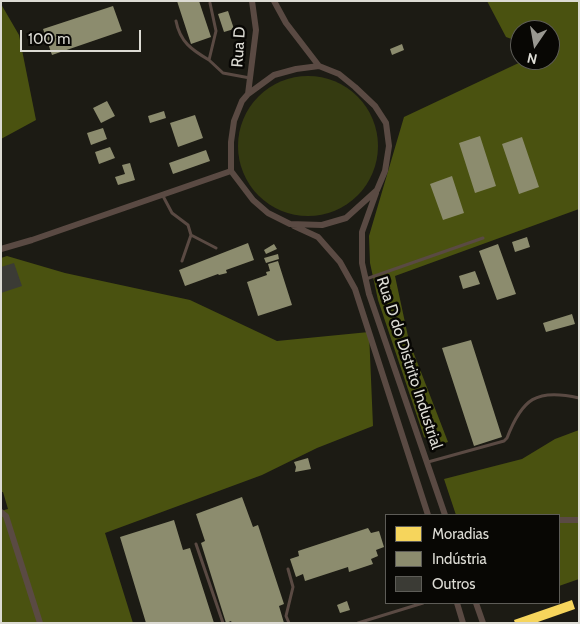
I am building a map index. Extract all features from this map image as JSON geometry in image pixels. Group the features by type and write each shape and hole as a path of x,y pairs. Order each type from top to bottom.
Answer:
{"street":[{"name":"Rua D","path":"248,94 256,30 252,1"},
{"path":"274,1 286,23 319,66"},
{"path":"319,66 339,74 356,87 375,106 386,123 389,146 385,171 377,190 346,218 322,226 290,224 268,213 253,200 231,171 231,142 234,121 242,102 248,94 274,76 296,69 319,66"},
{"path":"1,249 231,171"},
{"name":"Rua D do Distrito Industrial","path":"377,190 362,232 362,263 369,294 445,514"},
{"name":"Rua D do Distrito Industrial","path":"290,224 318,237 340,262 355,289 428,514"},
{"path":"1,512 6,516 40,623"},
{"path":"560,520 579,520"},
{"path":"457,604 463,623"},
{"path":"476,604 483,623"}],"lane":[{"path":"209,60 216,31 210,4"},
{"path":"176,21 178,32 191,50 209,60 223,73 250,78"},
{"path":"162,195 172,213 188,225 190,235 182,261"},
{"path":"190,235 216,248"},
{"path":"366,279 483,238"},
{"path":"427,462 504,441 518,414 530,400 556,394 579,398"},
{"path":"196,544 223,623"},
{"path":"288,569 293,586 286,616 289,623"},
{"path":"358,623 420,604"}],"green space":[{"path":"487,1 579,1 579,209 395,276 409,341 448,442 437,445 424,437 378,300 370,263 369,236 404,117 510,67 510,70 560,70 560,20 510,20 510,38 506,37"},
{"path":"1,4 19,35 36,120 1,139"},
{"path":"308,76 335,82 347,88 357,97 366,107 372,119 378,146 372,173 366,185 357,195 347,204 335,210 308,216 281,210 269,204 259,195 250,185 244,173 238,146 244,119 250,107 259,97 269,88 281,82"},
{"path":"7,256 65,273 190,300 277,341 369,332 373,426 317,448 262,475 105,533 133,623 1,623 1,511 8,509 3,492 1,492 1,258"},
{"path":"579,430 579,579 560,586 560,514 456,514 444,479 522,459 555,439"}],"building: Moradias":[{"path":"572,600 575,609 535,623 515,623 514,620"}],"building: Indústria":[{"path":"177,1 199,1 211,37 191,44"},
{"path":"113,6 122,31 52,55 43,29"},
{"path":"228,11 234,29 224,32 218,14"},
{"path":"402,44 404,50 392,55 390,49"},
{"path":"107,101 115,116 101,123 93,108"},
{"path":"164,111 166,118 150,123 148,116"},
{"path":"195,115 203,138 178,147 170,123"},
{"path":"103,128 107,139 91,145 87,133"},
{"path":"480,136 496,186 475,193 459,143"},
{"path":"522,137 539,187 519,194 502,144"},
{"path":"110,147 115,158 99,164 95,152"},
{"path":"206,150 210,161 173,174 169,163"},
{"path":"130,163 135,180 118,185 115,177 125,174 122,165"},
{"path":"452,176 464,213 443,220 430,184"},
{"path":"527,237 530,247 515,252 512,242"},
{"path":"248,243 254,260 226,270 227,273 218,274 185,286 179,270"},
{"path":"274,244 277,249 266,254 264,250"},
{"path":"498,244 516,294 497,300 479,251"},
{"path":"278,254 279,259 266,263 264,258"},
{"path":"278,261 292,305 258,316 247,282 267,275 266,272 270,271 268,264"},
{"path":"475,271 480,284 463,289 459,276"},
{"path":"572,314 575,324 546,332 543,323"},
{"path":"471,340 502,437 474,446 442,348"},
{"path":"308,458 311,469 295,472 294,462"},
{"path":"242,497 253,527 258,525 284,604 279,606 284,623 232,623 231,621 226,623 201,543 205,541 196,514"},
{"path":"174,520 183,550 190,548 214,623 146,623 120,537"},
{"path":"368,528 371,533 379,531 384,547 376,550 378,556 371,559 373,564 349,572 348,567 305,581 303,574 296,577 290,559 299,556 298,551"},
{"path":"347,601 350,610 340,613 337,605"}],"building: Outros":[{"path":"14,263 22,286 1,293 1,267"}]}
